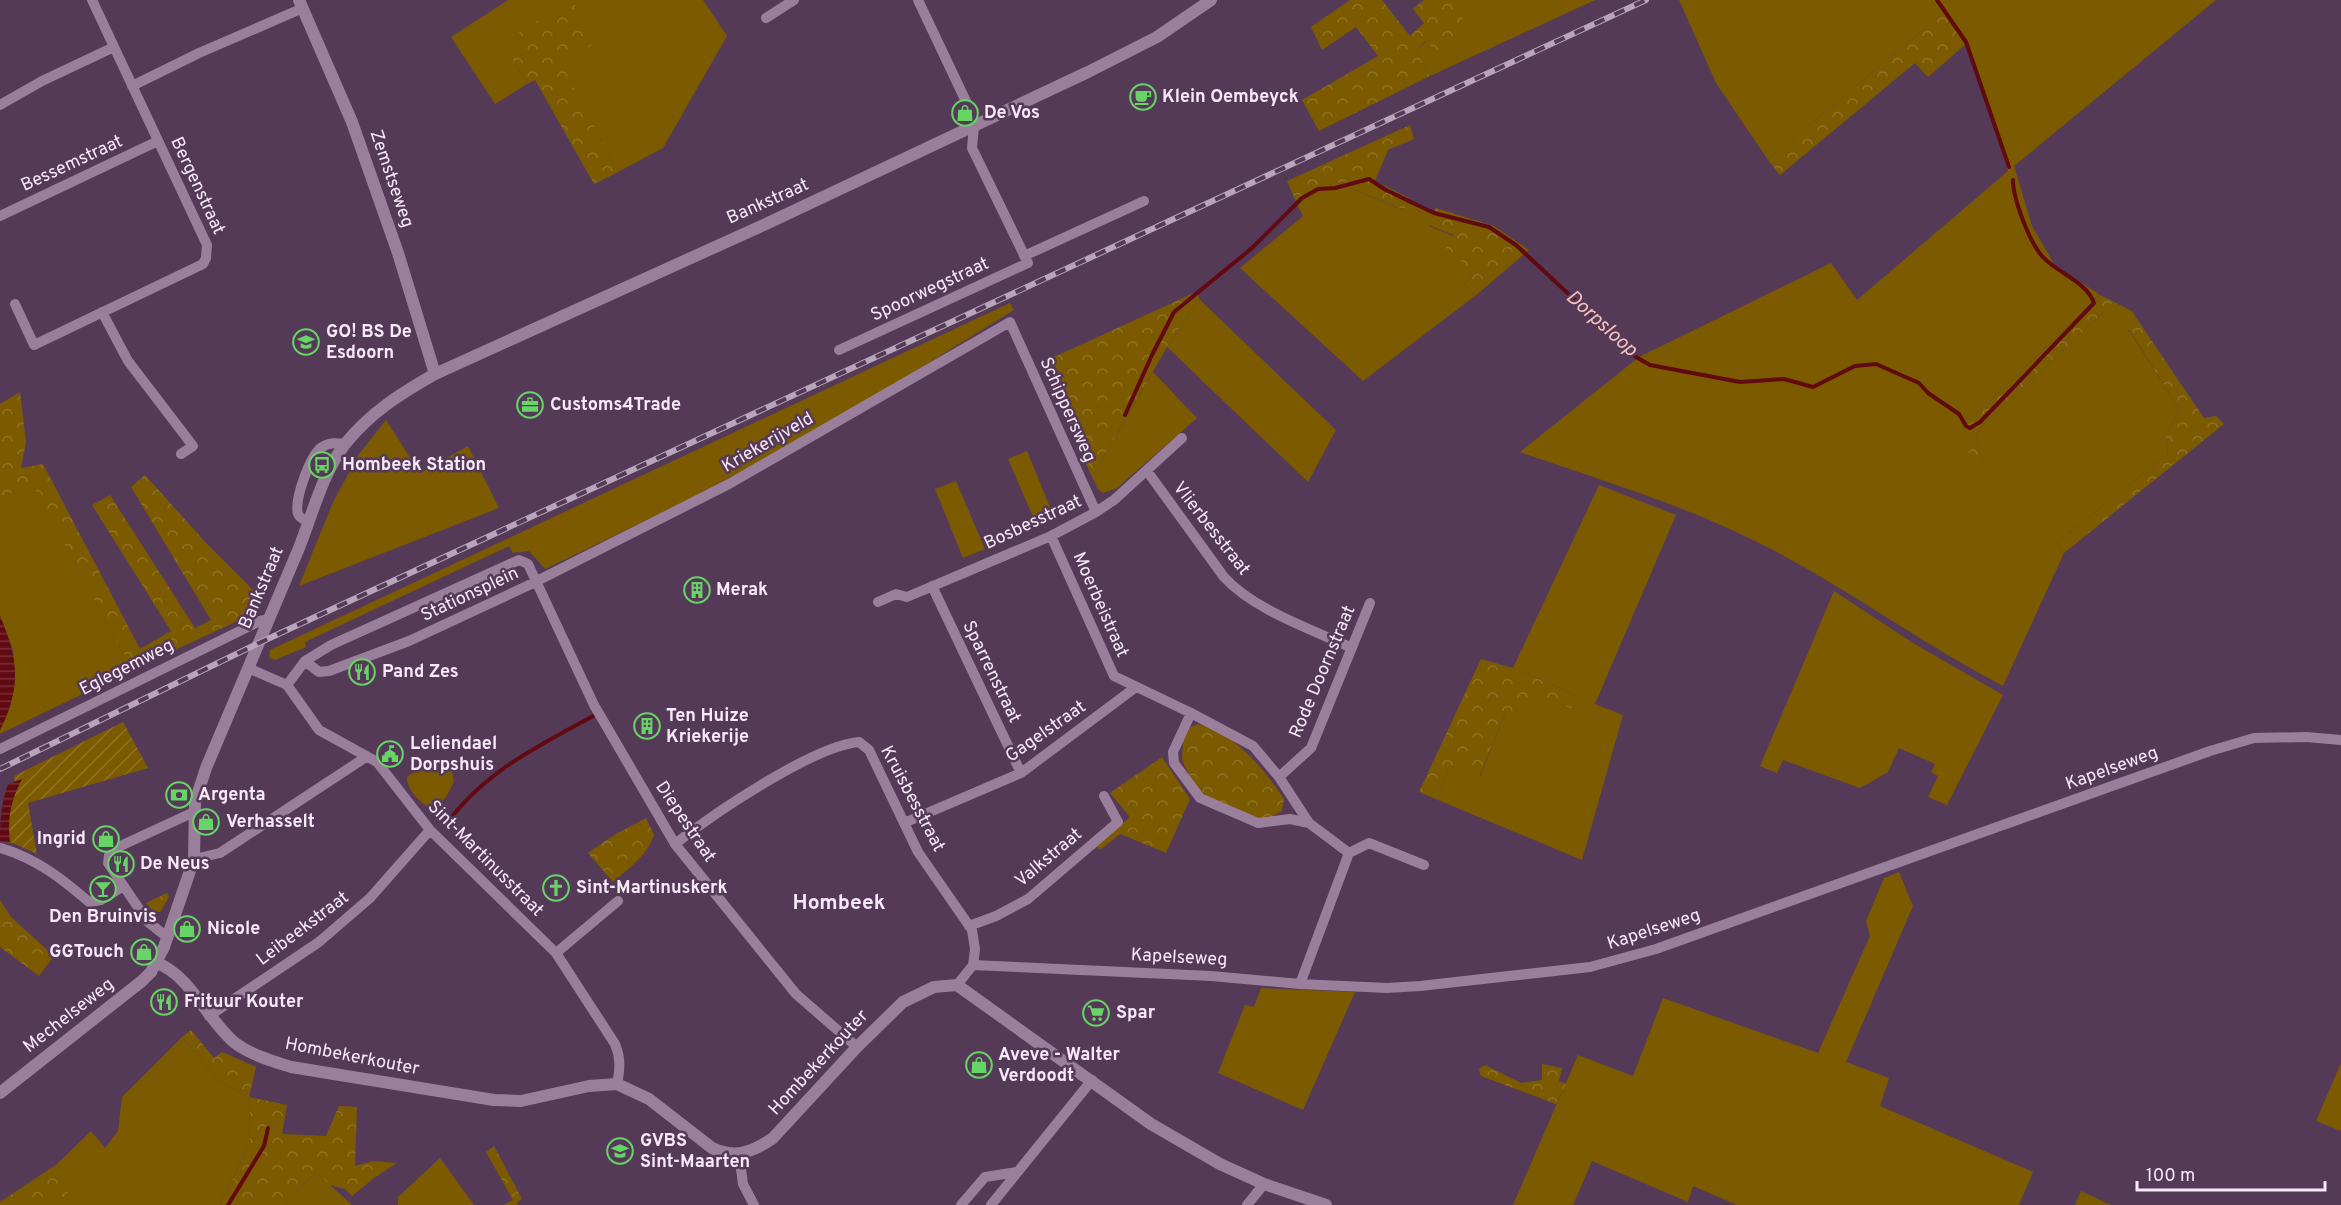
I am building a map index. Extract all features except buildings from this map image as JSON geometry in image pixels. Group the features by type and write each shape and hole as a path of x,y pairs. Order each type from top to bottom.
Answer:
{"street":[{"name":"Bergenstraat","path":"15,304 34,345 203,264 206,258 207,245 92,0"},
{"path":"766,18 794,0"},
{"path":"918,0 971,112 974,126 972,148 1024,256"},
{"name":"Bankstraat","path":"157,963 194,859 194,812 206,768 327,474 345,444 362,424 394,397 435,374 768,223 1125,54 1184,20 1211,0"},
{"path":"132,86 301,4"},
{"name":"Zemstseweg","path":"301,4 352,122 398,253 435,374"},
{"path":"0,105 42,81 114,47"},
{"name":"Bessemstraat","path":"0,216 158,141"},
{"name":"Spoorwegstraat","path":"839,350 1028,263 1024,256 1144,201"},
{"path":"102,312 128,361 193,446 181,454"},
{"name":"Schippersweg","path":"1010,322 1096,512"},
{"name":"Kriekerijveld","path":"537,580 729,484 1010,322"},
{"name":"Bosbesstraat","path":"878,602 896,594 907,597 1051,536 1096,512 1114,500 1182,438"},
{"path":"309,522 302,519 298,513 302,487 309,466 318,450 324,445 333,442 345,444"},
{"name":"Vlierbesstraat","path":"1147,471 1233,587 1273,611 1352,648"},
{"name":"Moerbeistraat","path":"1051,536 1114,676 1253,746 1279,777 1309,823 1348,853"},
{"name":"Stationsplein","path":"287,685 305,661 331,645 519,560 528,564 537,580 409,641 329,671 319,672 305,661"},
{"name":"Diepestraat","path":"537,580 594,705 675,844 796,994 856,1047"},
{"name":"Sparrenstraat","path":"932,586 1021,773"},
{"name":"Rode Doornstraat","path":"1279,777 1311,748 1370,603"},
{"name":"Eglegemweg","path":"1,748 193,653 260,621 269,619"},
{"path":"248,668 287,685"},
{"name":"Sint-Martinusstraat","path":"287,685 319,730 377,762 430,830 556,954 615,1044 620,1055 617,1084"},
{"name":"Gagelstraat","path":"904,823 1021,773 1136,687"},
{"path":"1191,713 1173,752 1174,763 1200,798 1258,823 1290,819 1309,823"},
{"name":"Kapelseweg","path":"973,965 1211,976 1300,984 1387,988 1590,967 1656,949 2210,751 2254,738 2306,737 2341,740"},
{"name":"Kruisbesstraat","path":"675,844 698,826 789,770 825,752 849,743 859,742 869,750 918,852 972,930 975,950 973,965"},
{"path":"194,859 220,853 366,757"},
{"name":"Valkstraat","path":"969,926 996,916 1028,899 1118,822 1104,796"},
{"path":"167,937 148,922 123,887 108,863 109,855 116,848 194,812"},
{"name":"Leibeekstraat","path":"209,1016 319,942 370,898 430,830"},
{"path":"1300,984 1348,853 1369,843 1424,865"},
{"path":"1,848 27,857 52,870 89,902 101,900 123,887"},
{"path":"556,954 618,901"},
{"name":"Hombekerkouter","path":"157,963 167,967 188,987 209,1016 236,1043 247,1051 291,1067 471,1097 521,1101 589,1086 617,1084 649,1099 712,1148 721,1152 739,1154 757,1149 772,1138 856,1047 908,998 934,987 957,985"},
{"name":"Mechelseweg","path":"0,1093 142,981 157,963"},
{"path":"973,965 957,985 1151,1124 1220,1164 1264,1184 1326,1205"},
{"path":"991,1205 1092,1080"},
{"path":"739,1154 742,1184 754,1205"},
{"path":"961,1205 985,1178 1017,1172"},
{"path":"1247,1205 1264,1184"}],"green space":[{"path":"508,0 703,0 727,36 663,148 618,172 561,64 517,54 511,58 527,84 495,104 451,37"},
{"path":"572,0 596,42 562,65 618,172 594,184 535,80 527,84 511,58 517,54 508,39"},
{"path":"1350,0 1382,0 1410,36 1424,23 1413,9 1424,0 1449,0 1472,31 1443,57 1426,41 1417,49 1425,70 1430,76 1319,131 1302,100 1378,56 1356,27 1322,50 1311,27"},
{"path":"1448,0 1595,0 1430,76 1425,70 1417,49 1427,41"},
{"path":"1679,0 2216,0 2014,166 2032,226 2054,264 2100,295 1964,426 1983,462 1976,437 1979,429 2114,302 2132,311 2139,322 2129,330 2179,409 2166,437 2168,454 2057,543 2064,553 2003,686 1936,648 1837,586 1734,531 1655,499 1520,452 1639,357 1831,263 1857,300 2008,171 1966,44 1944,12 1768,160 1716,83"},
{"path":"1944,12 1966,44 1928,77 1915,63 1780,175 1768,160"},
{"path":"1410,125 1414,139 1388,150 1375,181 1409,198 1404,210 1336,182 1297,204 1287,181"},
{"path":"1336,182 1403,210 1407,203 1434,213 1429,226 1453,236 1477,271 1464,285 1475,296 1363,381 1240,268 1303,216 1297,204"},
{"path":"1436,208 1494,226 1529,250 1475,296 1464,285 1477,271 1444,252 1453,235 1429,225"},
{"path":"1194,293 1199,299 1167,347 1092,477 1041,363"},
{"path":"2100,295 2114,302 1979,429 1976,437 1983,462 1978,469 1969,454 1964,426"},
{"path":"1199,299 1336,430 1308,482 1167,347"},
{"path":"1010,303 1014,310 834,420 645,521 545,569 529,551 513,553 509,546 305,642 306,647 275,660 269,658 270,650"},
{"path":"2139,322 2204,418 2216,416 2224,424 2064,553 2057,543 2168,454 2166,437 2179,409 2129,329"},
{"path":"1153,372 1197,418 1117,488 1103,493 1098,489 1092,477"},
{"path":"20,392 26,442 21,468 43,464 140,649 171,631 92,505 110,495 195,628 211,620 131,487 145,475 208,545 261,598 246,617 132,670 32,484 0,498 0,404"},
{"path":"386,420 420,473 468,446 499,508 299,586 333,502 359,454"},
{"path":"1027,451 1055,519 1037,526 1008,459"},
{"path":"956,481 985,549 963,558 935,489"},
{"path":"32,483 132,670 0,734 10,707 15,675 13,650 0,616 0,498"},
{"path":"1599,485 1676,515 1595,704 1623,715 1582,860 1438,800 1449,766 1480,777 1506,711 1537,695 1573,709 1578,696 1513,668"},
{"path":"1834,591 1913,643 2003,695 1947,805 1928,797 1938,776 1931,772 1935,764 1899,748 1888,772 1860,788 1783,760 1777,773 1760,766"},
{"path":"1481,659 1513,668 1578,696 1573,709 1537,696 1528,720 1506,711 1479,778 1449,766 1438,800 1419,792"},
{"path":"123,722 148,768 28,803 37,854 13,843 5,842 9,841 10,810 21,780 15,782 14,776"},
{"path":"1199,724 1225,736 1248,754 1284,799 1282,811 1270,818 1259,819 1204,796 1193,783 1182,760 1183,741 1190,727"},
{"path":"1162,757 1190,799 1166,853 1120,834 1100,850 1096,846 1130,817 1110,793"},
{"path":"444,762 451,766 454,782 446,797 434,809 431,809 412,791 407,777"},
{"path":"646,818 654,835 651,842 637,861 613,882 588,853 614,835"},
{"path":"1899,872 1913,906 1846,1062 1889,1078 1880,1106 2033,1172 2019,1205 1737,1205 1693,1186 1688,1202 1592,1161 1573,1205 1513,1205 1578,1055 1633,1076 1663,998 1818,1053 1870,936 1866,921 1884,878"},
{"path":"167,893 169,897 161,911 155,914 146,903"},
{"path":"0,900 11,917 54,956 39,976 0,947"},
{"path":"1261,988 1355,992 1303,1110 1218,1073 1245,1005 1254,1007"},
{"path":"191,1030 214,1058 222,1052 256,1067 249,1097 287,1105 282,1134 326,1136 339,1106 357,1107 355,1166 373,1161 397,1163 352,1196 345,1189 330,1185 316,1172 285,1205 220,1205 249,1145 249,1098 217,1079 182,1037"},
{"path":"182,1037 217,1079 249,1098 249,1145 220,1205 66,1205 68,1180 57,1164 91,1131 105,1148 118,1131 122,1097"},
{"path":"2341,1063 2341,1131 2316,1121"},
{"path":"1542,1064 1562,1068 1559,1081 1566,1084 1556,1104 1481,1076 1479,1069 1485,1065 1521,1083 1542,1080"},
{"path":"494,1146 522,1199 517,1202 517,1205 504,1205 513,1200 486,1152"},
{"path":"440,1158 474,1205 398,1205 398,1197"},
{"path":"57,1164 69,1180 66,1205 0,1205 0,1202"},
{"path":"316,1172 352,1205 285,1205"},
{"path":"2081,1191 2111,1205 2075,1205"}],"shaded area":[{"path":"0,616 11,645 15,673 12,700 0,730"},
{"path":"22,779 11,809 10,842 0,841 1,812 8,784"}],"waterway":[{"name":"Dorpsloop","path":"1937,0 1966,42 2009,167"},
{"name":"Dorpsloop","path":"1125,415 1174,312 1252,248 1302,198 1318,189 1335,188 1369,179 1386,190 1434,213 1489,227 1516,245 1636,357 1650,365 1740,382 1784,379 1813,387 1855,366 1876,364 1919,383 1928,393 1959,414 1966,426 1970,428 1980,422 2094,303 2080,284 2040,254 2024,223 2016,199 2013,180"},
{"name":"Dorpsloop","path":"445,826 476,790 512,762 593,716"},
{"name":"Dorpsloop","path":"228,1205 264,1146 268,1128"}],"railway":[{"path":"0,769 259,643 1646,0"}],"place":[{"name":"Klein Oembeyck","path":"1143,97"},
{"name":"De Vos","path":"965,113"},
{"name":"GO! BS De Esdoorn","path":"306,342"},
{"name":"Customs4Trade","path":"530,405"},
{"name":"Hombeek Station","path":"322,465"},
{"name":"Merak","path":"697,590"},
{"name":"Pand Zes","path":"362,672"},
{"name":"Ten Huize Kriekerije","path":"647,726"},
{"name":"Leliendael Dorpshuis","path":"390,754"},
{"name":"Argenta","path":"179,795"},
{"name":"Verhasselt","path":"206,822"},
{"name":"Ingrid","path":"106,839"},
{"name":"De Neus","path":"121,864"},
{"name":"Sint-Martinuskerk","path":"556,888"},
{"name":"Den Bruinvis","path":"103,889"},
{"name":"Nicole","path":"187,929"},
{"name":"GGTouch","path":"144,952"},
{"name":"Frituur Kouter","path":"164,1002"},
{"name":"Spar","path":"1096,1013"},
{"name":"Aveve - Walter Verdoodt","path":"979,1065"},
{"name":"GVBS Sint-Maarten","path":"620,1151"}],"district":[{"name":"Hombeek","path":"839,903"}]}
